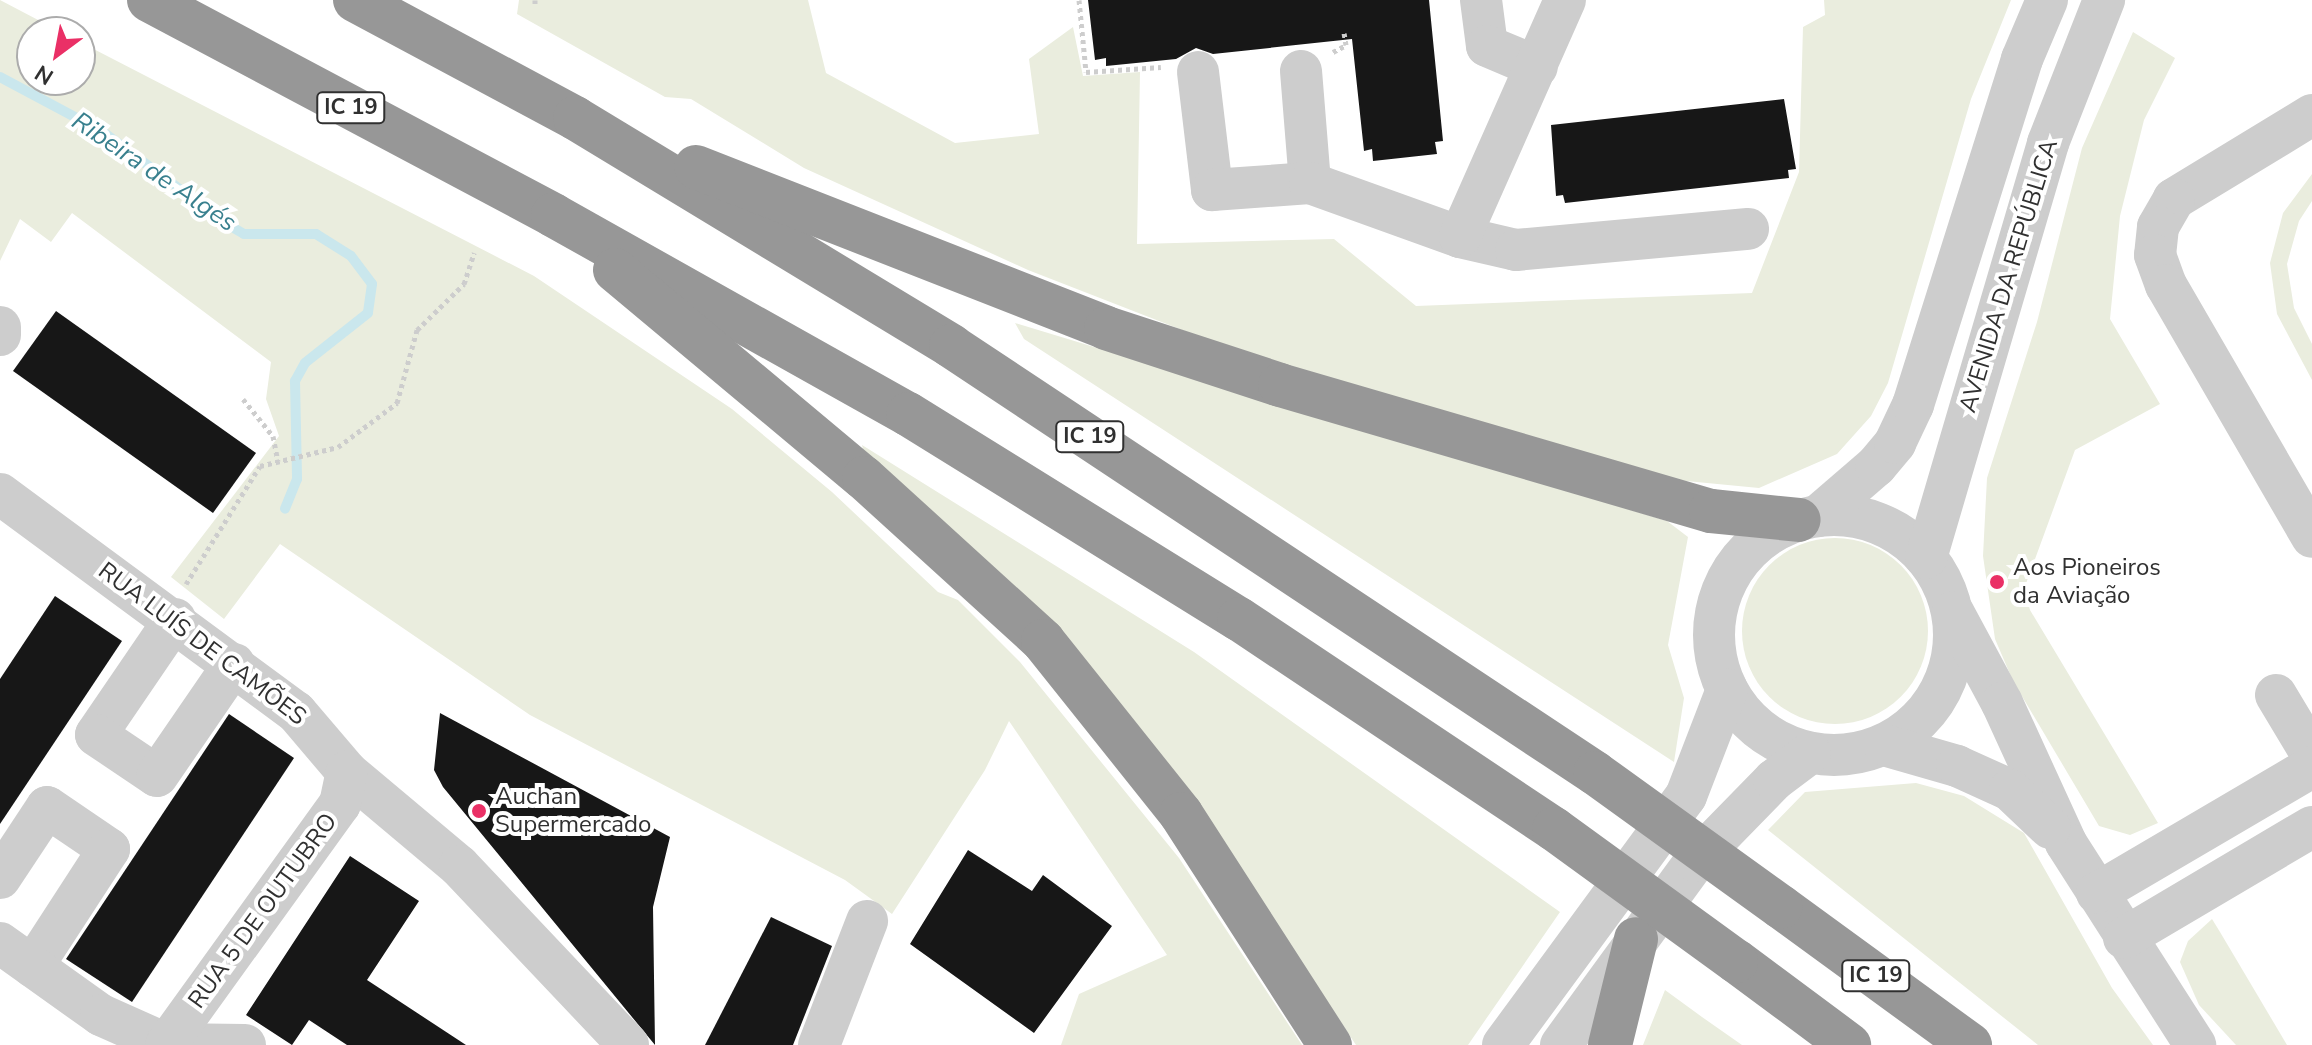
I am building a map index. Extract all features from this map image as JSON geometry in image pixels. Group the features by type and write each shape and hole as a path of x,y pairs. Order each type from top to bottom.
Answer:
{"highway":[{"name":"IC 19","path":"149,0 553,215 908,414 1239,619 1554,829 1849,1045"},
{"name":"IC 19","path":"355,0 575,118 951,346 1595,773 1970,1045"},
{"path":"575,118 1106,328 1591,480 1711,511 1808,518"},
{"path":"553,215 691,339 864,478 1043,641 1181,814 1330,1045"},
{"path":"1610,1045 1636,939"},
{"path":"1789,1000 1814,1045"}],"street":[{"path":"1481,0 1487,46 1537,67"},
{"path":"1460,237 1565,0"},
{"path":"1952,611 1953,652 1942,690 1917,722 1884,745 1848,755 1810,753 1776,741 1748,719 1727,690 1715,657 1714,622 1723,588 1741,558 1767,534 1808,518 1876,466 1895,443 1913,405 2022,59 2047,0"},
{"name":"AVENIDA DA REPÚBLICA","path":"1926,558 2048,143 2104,0"},
{"path":"1301,71 1310,183"},
{"path":"1198,72 1212,190 1310,183 1460,237 1516,250 1748,229"},
{"path":"2312,115 2174,199 2158,227 2155,255 2166,285 2312,537"},
{"path":"0,327 0,335"},
{"name":"RUA LUÍS DE CAMÕES","path":"0,494 175,619 296,712 347,772 459,866 628,1045"},
{"path":"1808,518 1877,523 1904,537 1926,558 2002,703 2066,843 2195,1045"},
{"path":"175,619 96,735 157,776 234,664"},
{"path":"1503,1045 1686,796 1727,690"},
{"path":"2276,695 2312,755"},
{"path":"1884,745 1957,766 2010,790 2066,843"},
{"path":"1561,1045 1695,861 1774,780 1810,753"},
{"path":"2097,893 2312,767"},
{"name":"RUA 5 DE OUTUBRO","path":"165,1045 340,804 347,772"},
{"path":"0,878 47,807 109,849 12,960 101,1015 165,1045 245,1045"},
{"path":"2124,938 2312,827"},
{"path":"819,1045 867,921"}],"path":[{"path":"1079,0 1086,72 1140,68"},
{"path":"175,619 185,587 260,466 338,447 397,403 417,330 464,284 474,253"},
{"path":"243,399 273,436 278,462"}],"shaded area":[{"path":"0,0 30,16 16,16 16,96 96,96 96,50 534,276 732,409 832,492 938,592 958,600 1020,662 1179,858 1302,1045 1061,1045 1079,994 1167,955 1009,721 985,770 892,914 845,880 530,715 280,544 224,619 171,577 279,436 266,399 271,362 72,213 51,242 20,219 0,261"},
{"path":"519,0 808,0 826,73 955,143 1039,134 1029,59 1073,27 1083,76 1140,72 1137,244 1334,239 1416,306 1752,293 1799,172 1803,27 1825,15 1824,0 2011,0 1971,99 1888,383 1871,416 1837,454 1759,488 1655,478 1231,349 1028,270 804,168 691,99 665,97 517,14"},
{"path":"2133,32 2175,58 2144,120 2120,216 2110,319 2160,404 2075,450 2024,589 2030,610 2158,823 2130,835 2099,826 2013,681 1995,639 1983,556 1987,478 2037,322 2082,148"},
{"path":"2312,174 2312,201 2299,221 2287,264 2294,308 2312,344 2312,380 2277,314 2270,263 2283,213"},
{"path":"1015,323 1667,521 1688,537 1668,645 1684,698 1674,762 1024,339"},
{"path":"862,445 1194,652 1560,912 1468,1045 1356,1045 1268,912 865,457"},
{"path":"1835,538 1871,545 1901,565 1921,595 1928,631 1921,667 1901,697 1871,717 1835,724 1799,717 1769,697 1749,667 1742,631 1749,595 1769,565 1799,545"},
{"path":"1916,783 1964,796 2024,833 2112,988 2153,1045 2038,1045 1768,830 1805,792"},
{"path":"2212,919 2287,1045 2236,1045 2199,1005 2180,962 2188,941"},
{"path":"1665,990 1702,1017 1742,1045 1643,1045"}],"building":[{"path":"1088,0 1429,0 1443,141 1435,142 1437,154 1373,161 1372,149 1364,151 1352,39 1213,54 1196,48 1176,59 1106,66 1106,58 1095,60"},
{"path":"1784,99 1796,169 1788,170 1789,178 1565,203 1563,195 1556,196 1551,125"},
{"path":"56,311 256,453 213,513 13,371"},
{"path":"55,596 122,641 0,824 0,679"},
{"path":"440,713 670,837 653,907 655,1045 443,787 434,770"},
{"path":"229,714 294,758 132,1002 66,959"},
{"path":"968,850 1032,891 1043,875 1112,926 1034,1033 910,944"},
{"path":"350,856 419,901 367,980 466,1045 347,1045 309,1020 292,1045 246,1015"},
{"path":"771,917 832,946 793,1045 705,1045"}],"waterway":[{"name":"Ribeira de Algés","path":"0,77 103,132 244,234 316,234 351,256 372,284 368,313 305,363 295,381 297,479 285,509"}],"place":[{"name":"Aos Pioneiros da Aviação","path":"1997,582"},
{"name":"Auchan Supermercado","path":"479,811"}]}
